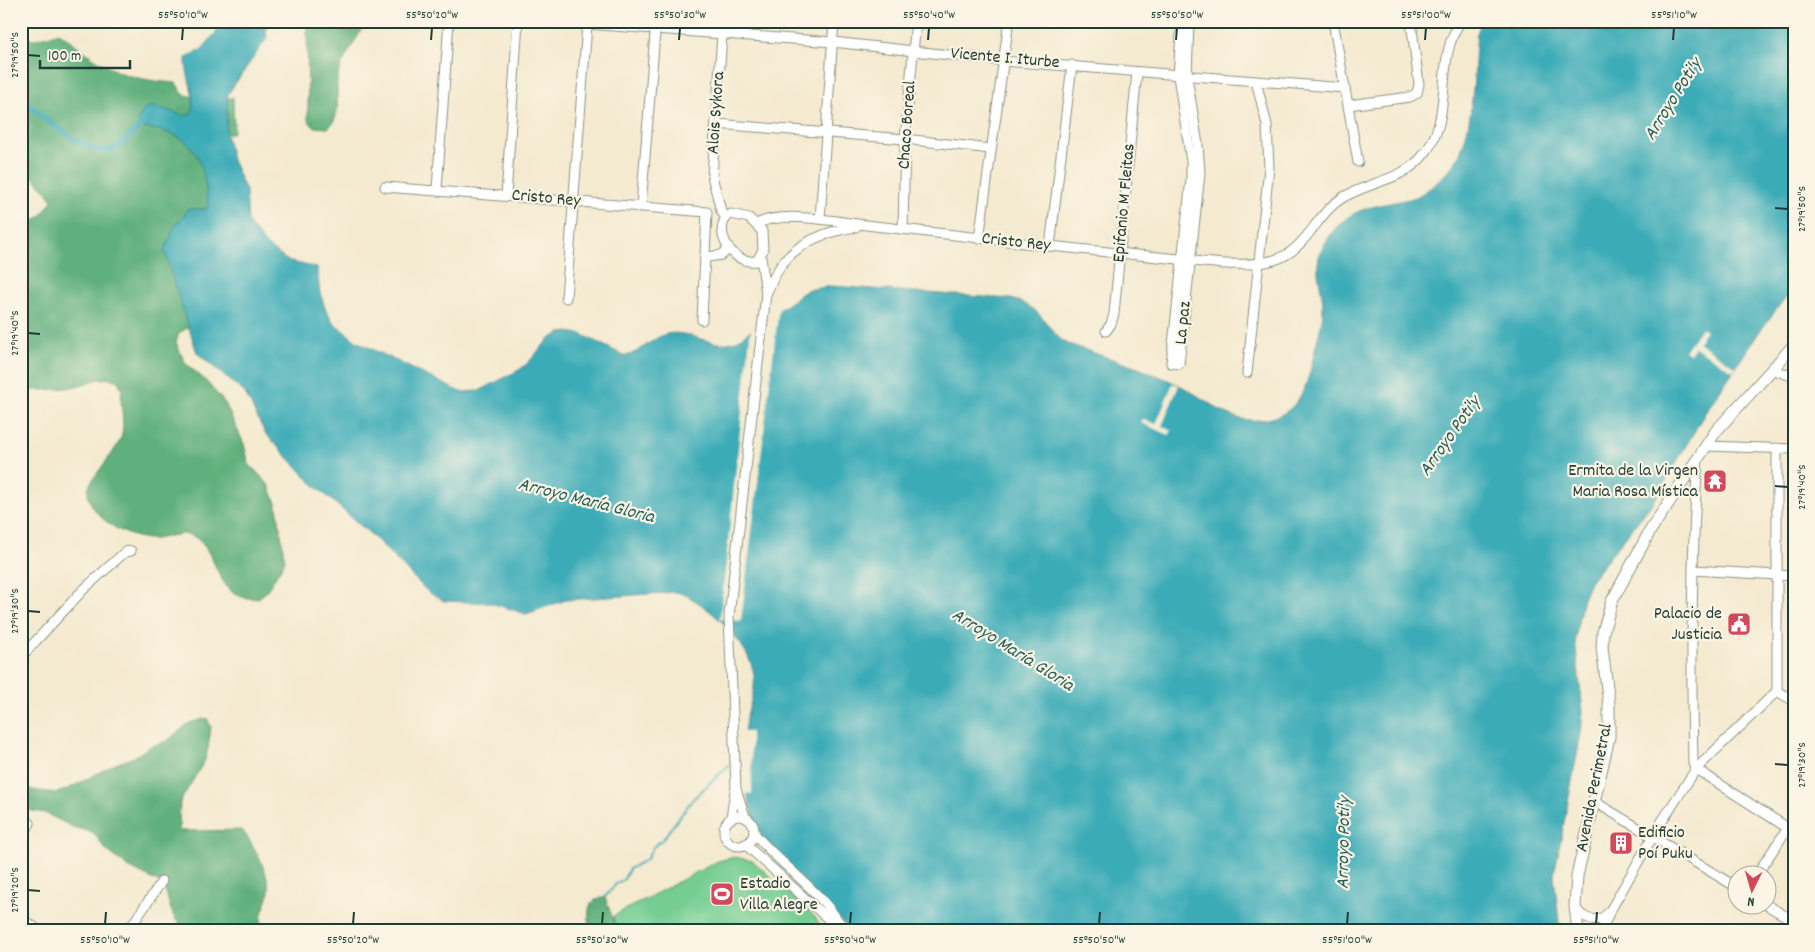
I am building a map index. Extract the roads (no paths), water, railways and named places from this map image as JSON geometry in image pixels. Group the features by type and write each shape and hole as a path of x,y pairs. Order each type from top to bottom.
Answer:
{"main road":[{"name":"Avenida Perimetral","path":"1578,931 1575,906 1578,876 1609,728 1602,647 1607,614 1635,556 1716,431 1794,345"}],"street":[{"path":"437,189 449,21"},
{"path":"506,196 518,21"},
{"name":"Vicente I. Iturbe","path":"546,21 586,25 656,26 723,35 833,42 1003,61 1345,88"},
{"name":"Alois Sykora","path":"723,21 712,176 721,204 721,211 728,216"},
{"path":"820,219 834,21"},
{"name":"Chaco Boreal","path":"903,229 905,139 916,21"},
{"path":"979,239 1009,21"},
{"name":"La paz","path":"1182,21 1182,76 1200,158 1171,363 1180,364 1186,259"},
{"name":"La paz","path":"1182,76 1189,21"},
{"path":"1334,21 1358,162"},
{"path":"1348,105 1410,97 1417,93 1419,84 1410,21"},
{"path":"1260,263 1275,260 1294,249 1336,201 1354,191 1397,176 1422,157 1431,146 1439,127 1448,53 1454,30 1461,21"},
{"path":"566,298 586,25"},
{"path":"641,206 656,26"},
{"path":"1050,246 1072,65"},
{"name":"Epifanio M Fleitas","path":"1106,331 1111,324 1114,314 1137,72"},
{"path":"1247,373 1260,263 1269,144 1256,81"},
{"path":"716,124 905,139 991,149"},
{"name":"Cristo Rey","path":"385,187 437,189 707,212 707,256"},
{"path":"762,276 748,262 735,256 728,249 724,239 728,216 746,217 757,224 763,235 764,245 761,257 762,276 766,294"},
{"name":"Cristo Rey","path":"757,224 764,220 799,217 979,239 1186,259 1260,263"},
{"path":"763,235 773,220"},
{"path":"754,832 750,841 745,844 732,844 726,838 725,825 731,818 736,788 729,616 766,294 782,263 798,247 817,236 838,229 868,225"},
{"path":"702,320 707,256 714,258 722,255 728,249"},
{"path":"748,262 756,261 761,257"},
{"path":"1772,369 1794,377"},
{"path":"1706,446 1794,449"},
{"path":"1601,931 1610,911 1653,836 1696,769 1777,690 1777,448"},
{"path":"1698,458 1691,659 1693,763 1696,769 1791,830"},
{"path":"21,657 82,590 124,552 131,551"},
{"path":"1693,570 1794,576"},
{"path":"1777,690 1794,701"},
{"path":"736,788 745,817 752,823 754,832 769,852 827,905 844,931"},
{"path":"1595,802 1728,882"},
{"path":"731,818 745,817"},
{"path":"1765,864 1791,830 1794,818"},
{"path":"21,839 30,823"},
{"path":"745,844 828,919 836,931"},
{"path":"128,931 162,881"},
{"path":"1575,906 1580,914 1590,919 1601,918 1610,911"},
{"path":"1778,912 1794,922"},
{"path":"21,918 40,931"}],"water":[{"name":"Arroyo Poti'y","path":"226,21 270,21 266,29 267,38 228,94 226,133 232,160 246,191 248,222 266,245 288,261 317,268 320,293 326,310 333,322 356,341 460,392 479,391 519,370 528,363 548,340 560,333 581,334 625,356 636,352 667,334 684,334 718,343 727,343 736,341 807,290 831,286 1011,299 1022,303 1038,313 1058,337 1066,343 1165,379 1187,389 1234,417 1253,420 1269,419 1283,414 1299,399 1304,389 1321,326 1323,300 1318,271 1319,256 1335,229 1358,211 1413,198 1422,194 1435,184 1456,161 1468,128 1477,33 1482,21 1794,21 1794,286 1758,334 1705,413 1654,501 1591,580 1583,598 1575,639 1583,712 1581,734 1554,875 1560,931 850,931 777,860 759,831 746,790 743,762 744,734 753,692 754,675 751,663 736,637 713,614 701,604 677,592 566,600 526,614 491,603 444,601 428,592 376,539 312,483 265,433 245,393 197,353 164,251 176,224 185,215 187,209 208,209 204,177 195,152 187,143 176,136 143,128 137,121 145,108 155,106 185,116 192,113 193,99 186,58 202,49"}],"waterway":[{"name":"Arroyo María Gloria","path":"21,97 65,133 93,148 105,150 115,148 148,122"},
{"path":"605,897 615,885 624,879 629,869 647,859 653,847 662,840 693,799 728,766 732,765"}],"place":[{"name":"Ermita de la Virgen Maria Rosa Mística","path":"1715,481"},
{"name":"Palacio de Justicia","path":"1739,624"},
{"name":"Edificio Poí Puku","path":"1621,843"},
{"name":"Estadio Villa Alegre","path":"722,894"}]}
